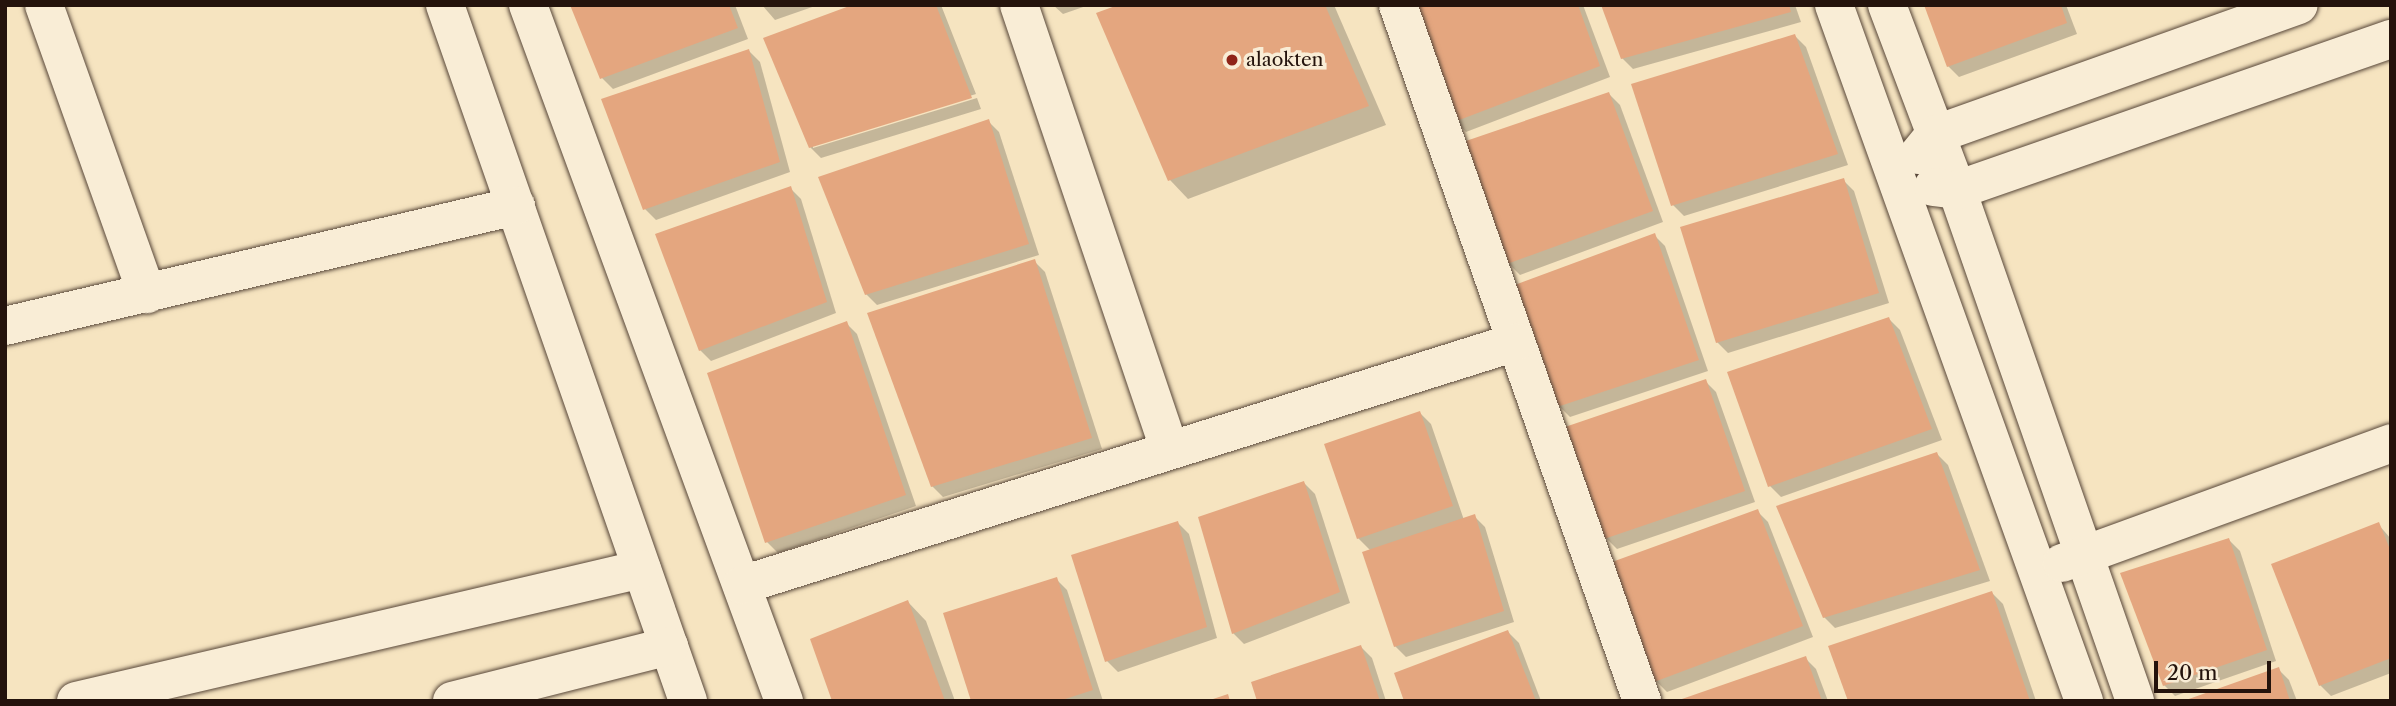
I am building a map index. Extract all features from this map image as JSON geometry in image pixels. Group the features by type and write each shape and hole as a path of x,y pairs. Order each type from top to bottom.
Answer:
{"street":[{"path":"44,5 147,295"},
{"path":"445,5 688,701"},
{"path":"528,5 784,701"},
{"path":"1019,5 1170,450"},
{"path":"1398,5 1642,701"},
{"path":"1833,5 2084,701"},
{"path":"1887,5 1957,190 2135,701"},
{"path":"1896,181 1934,135 2299,5"},
{"path":"1896,181 1957,190 2391,39"},
{"path":"5,326 147,295 516,206"},
{"path":"742,584 1516,342"},
{"path":"2036,572 2391,443"},
{"path":"76,701 642,569"},
{"path":"452,701 669,646"}],"building":[{"path":"570,5 729,5 738,28 600,79"},
{"path":"852,5 936,5 972,98 809,148 763,38"},
{"name":"alaokten","path":"1118,5 1325,5 1369,106 1168,181 1096,13"},
{"path":"1412,5 1578,5 1600,66 1454,122"},
{"path":"1601,5 1789,5 1791,12 1621,59"},
{"path":"1924,5 2061,5 2067,23 1947,67"},
{"path":"1795,34 1838,154 1671,206 1631,84"},
{"path":"749,49 780,162 643,210 601,99"},
{"path":"1609,92 1653,211 1507,264 1460,143"},
{"path":"989,119 1029,244 865,295 818,177"},
{"path":"1844,178 1879,293 1716,343 1680,227"},
{"path":"791,186 827,302 699,351 655,234"},
{"path":"1655,233 1699,360 1557,407 1512,286"},
{"path":"1035,259 1092,438 931,487 867,313"},
{"path":"1889,317 1932,429 1768,487 1727,372"},
{"path":"847,321 906,495 765,543 707,373"},
{"path":"1706,379 1745,491 1604,539 1565,427"},
{"path":"1420,411 1453,506 1357,539 1324,444"},
{"path":"1937,452 1980,570 1823,618 1776,506"},
{"path":"1304,481 1340,592 1232,634 1198,517"},
{"path":"1758,509 1803,626 1654,682 1612,562"},
{"path":"1475,514 1504,611 1394,647 1362,552"},
{"path":"1178,521 1207,627 1105,662 1071,555"},
{"path":"2379,522 2391,552 2391,658 2319,686 2271,564"},
{"path":"2229,538 2267,650 2163,686 2120,573"},
{"path":"1057,577 1093,690 1059,701 971,701 943,613"},
{"path":"1992,591 2030,701 1848,701 1828,646"},
{"path":"908,600 945,701 832,701 810,639"},
{"path":"1508,630 1536,701 1404,701 1394,673"},
{"path":"1361,645 1380,701 1257,701 1251,682"},
{"path":"1806,656 1822,701 1679,701 1679,700"},
{"path":"2279,667 2290,701 2186,700"},
{"path":"1228,694 1230,701 1210,701 1210,700"}],"place":[{"name":"alaokten","path":"1232,60"}]}
